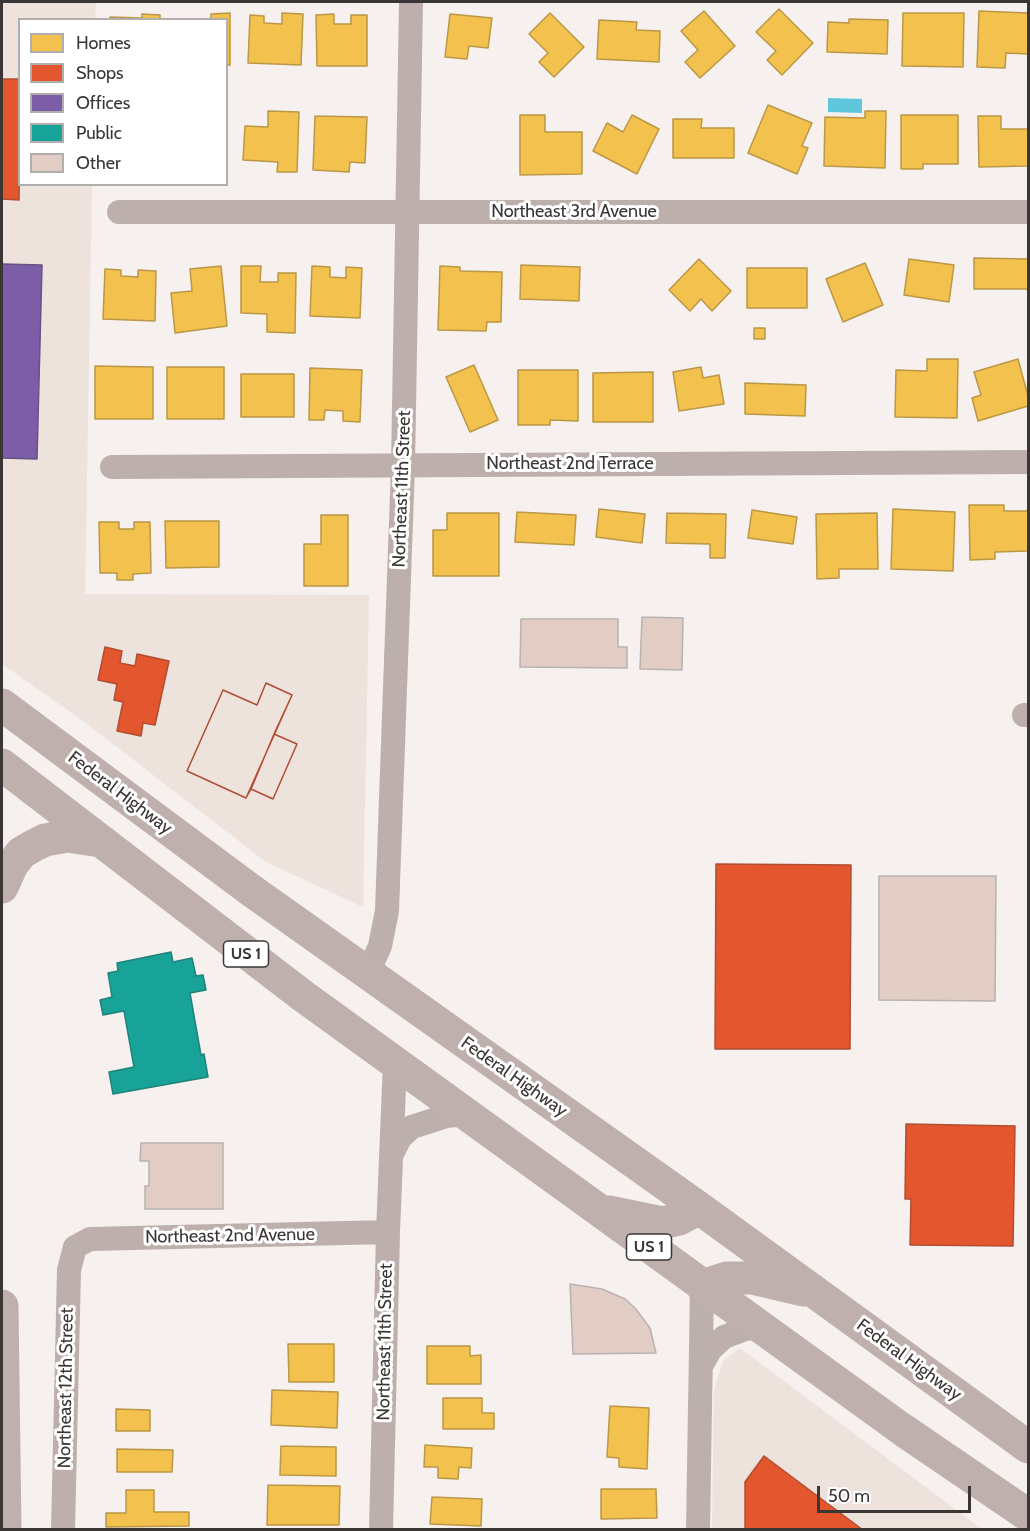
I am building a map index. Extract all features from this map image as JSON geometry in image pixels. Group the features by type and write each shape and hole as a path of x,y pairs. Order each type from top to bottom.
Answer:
{"main road":[{"name":"Federal Highway","path":"2,705 252,891 699,1208 1029,1447"},
{"path":"2,751 17,749 67,753"},
{"name":"US 1","path":"2,765 268,970 903,1430 1029,1515"},
{"path":"2,887 12,865 21,853 45,840 68,836 100,842"},
{"path":"598,1209 662,1223 679,1220 699,1208"},
{"path":"702,1286 727,1278 752,1278 817,1293"},
{"path":"2,1306 5,1530"}],"street":[{"name":"Northeast 11th Street","path":"368,974 380,946 387,911 403,466 411,2"},
{"name":"Northeast 3rd Avenue","path":"119,212 1029,212"},
{"name":"Northeast 2nd Terrace","path":"112,467 1029,462"},
{"name":"Northeast 11th Street","path":"381,1530 388,1232 395,1062"},
{"path":"392,1154 400,1138 412,1127 446,1116 467,1114"},
{"name":"Northeast 2nd Avenue","path":"75,1247 90,1239 388,1232"},
{"name":"Northeast 12th Street","path":"63,1530 69,1270 75,1247"},
{"path":"698,1530 702,1286"},
{"path":"701,1366 710,1350 724,1337 745,1329 760,1327"}],"shaded area":[{"path":"2,2 96,2 95,18 18,18 18,186 92,186 85,594 369,595 363,907 266,862 83,721 2,664"},
{"path":"740,1348 982,1529 712,1530 714,1390 723,1361"}],"water":[{"path":"828,98 862,99 862,113 828,112"}],"building: Homes":[{"path":"779,9 813,43 782,75 767,60 776,51 756,32"},
{"path":"704,11 735,46 700,78 685,62 698,50 681,31"},
{"path":"979,11 1028,13 1028,54 1006,53 1005,68 977,67"},
{"path":"230,13 230,65 228,65 228,18 211,18 211,14"},
{"path":"282,13 303,14 301,65 248,63 250,15 264,16 264,23 282,24"},
{"path":"550,13 584,47 554,77 539,62 548,53 529,34"},
{"path":"903,13 964,13 963,67 902,66"},
{"path":"142,14 160,15 160,18 142,18"},
{"path":"334,14 334,24 351,24 351,15 367,15 367,66 317,66 316,15"},
{"path":"450,14 492,18 488,48 469,46 467,59 445,57"},
{"path":"849,19 888,20 887,54 827,52 828,22 849,23"},
{"path":"599,20 637,22 636,30 660,31 659,62 597,59"},
{"path":"768,105 812,123 802,146 808,148 797,174 748,153"},
{"path":"268,111 299,112 297,172 277,172 278,162 243,160 245,126 268,127"},
{"path":"865,111 886,111 885,168 824,166 825,117 865,118"},
{"path":"520,115 545,115 545,132 582,132 582,174 520,175"},
{"path":"632,115 659,129 637,174 593,151 607,123 623,132"},
{"path":"901,115 958,115 958,164 923,164 923,169 901,169"},
{"path":"315,116 367,117 365,163 350,162 349,172 313,170"},
{"path":"978,116 1001,116 1001,129 1028,129 1028,166 979,167"},
{"path":"673,119 702,119 701,128 734,128 734,158 673,158"},
{"path":"974,258 1028,259 1028,289 974,289"},
{"path":"699,259 731,291 712,311 701,299 690,311 669,290"},
{"path":"909,259 954,265 949,302 904,295"},
{"path":"865,263 883,305 843,322 826,279"},
{"path":"521,265 580,267 579,301 520,299"},
{"path":"221,266 227,326 175,333 171,293 192,291 190,269"},
{"path":"241,266 261,266 260,282 278,282 278,273 296,273 295,333 267,332 267,314 241,313"},
{"path":"312,266 330,267 330,277 346,278 346,267 362,268 360,318 310,316"},
{"path":"440,266 460,267 460,271 502,272 501,322 487,322 486,331 438,330"},
{"path":"747,268 807,268 807,308 747,308"},
{"path":"105,269 121,270 121,276 138,277 138,270 156,271 155,321 103,319"},
{"path":"754,328 765,328 765,339 754,339"},
{"path":"927,359 958,359 957,418 895,417 896,370 927,371"},
{"path":"1018,359 1028,396 1028,406 978,421 972,398 981,395 974,372"},
{"path":"474,365 498,420 470,432 446,377"},
{"path":"95,366 153,367 153,419 95,419"},
{"path":"167,367 224,367 224,419 167,419"},
{"path":"701,367 703,378 719,375 724,404 679,411 673,372"},
{"path":"310,368 362,370 360,422 343,421 343,411 325,410 324,420 309,420"},
{"path":"518,370 578,370 578,421 550,420 550,425 518,425"},
{"path":"653,372 653,422 593,422 593,373"},
{"path":"241,374 294,374 294,417 241,417"},
{"path":"745,383 806,385 805,416 745,414"},
{"path":"969,505 1004,505 1004,511 1028,511 1028,551 995,552 995,559 970,560"},
{"path":"599,509 645,514 642,543 596,537"},
{"path":"893,509 955,512 953,571 891,569"},
{"path":"752,510 797,517 793,544 748,538"},
{"path":"517,512 576,515 574,545 515,542"},
{"path":"447,513 499,513 499,576 433,576 433,530 447,530"},
{"path":"667,513 726,514 725,558 710,558 710,544 666,543"},
{"path":"877,513 878,569 839,569 839,578 817,579 816,514"},
{"path":"321,515 348,515 348,586 304,586 304,544 321,544"},
{"path":"165,521 219,521 219,567 166,568"},
{"path":"99,522 119,522 119,529 134,529 134,522 150,522 151,573 133,574 133,580 117,580 117,573 100,573"},
{"path":"288,1344 334,1344 334,1382 289,1382"},
{"path":"427,1346 470,1346 470,1356 481,1355 481,1384 427,1384"},
{"path":"272,1390 338,1392 337,1428 271,1425"},
{"path":"443,1398 482,1398 482,1413 494,1413 494,1429 443,1429"},
{"path":"610,1406 649,1408 647,1469 619,1467 619,1458 607,1457"},
{"path":"116,1409 150,1410 150,1431 116,1431"},
{"path":"425,1445 472,1448 471,1468 459,1467 458,1479 438,1478 438,1467 424,1467"},
{"path":"281,1446 336,1447 336,1476 280,1475"},
{"path":"117,1449 173,1450 172,1472 117,1472"},
{"path":"268,1485 340,1486 339,1525 267,1525"},
{"path":"601,1489 656,1489 657,1518 601,1519"},
{"path":"126,1490 154,1490 154,1512 189,1512 189,1526 106,1527 106,1513 126,1513"},
{"path":"432,1497 482,1499 481,1526 430,1524"}],"building: Shops":[{"path":"2,79 18,79 19,200 2,199"},
{"path":"105,647 122,651 120,663 135,666 137,654 169,661 155,725 143,723 141,736 117,731 123,702 114,700 117,684 98,680"},
{"path":"266,683 292,695 246,798 187,771 223,690 257,705"},
{"path":"266,683 292,695 274,734 297,744 273,799 251,789 246,798 187,771 223,690 257,705"},
{"path":"274,734 297,744 273,799 251,789"},
{"path":"716,864 851,865 850,1049 715,1049"},
{"path":"906,1124 1015,1126 1013,1246 910,1245 911,1199 905,1199"},
{"path":"764,1456 863,1530 745,1530 745,1482"}],"building: Offices":[{"path":"2,264 42,265 37,459 2,458"}],"building: Public":[{"path":"171,952 173,962 192,958 196,976 203,975 206,990 190,993 201,1055 204,1054 208,1077 113,1094 109,1072 134,1067 124,1011 103,1015 100,1000 112,997 108,973 118,971 117,963"}],"building: Other":[{"path":"642,617 683,618 682,670 640,669"},
{"path":"521,619 618,619 618,647 627,647 627,668 520,667"},
{"path":"879,876 996,876 995,1001 879,1000"},
{"path":"141,1143 223,1143 223,1209 145,1209 145,1186 149,1186 149,1161 140,1161"},
{"path":"570,1284 602,1289 625,1299 650,1328 656,1353 573,1354"}]}
